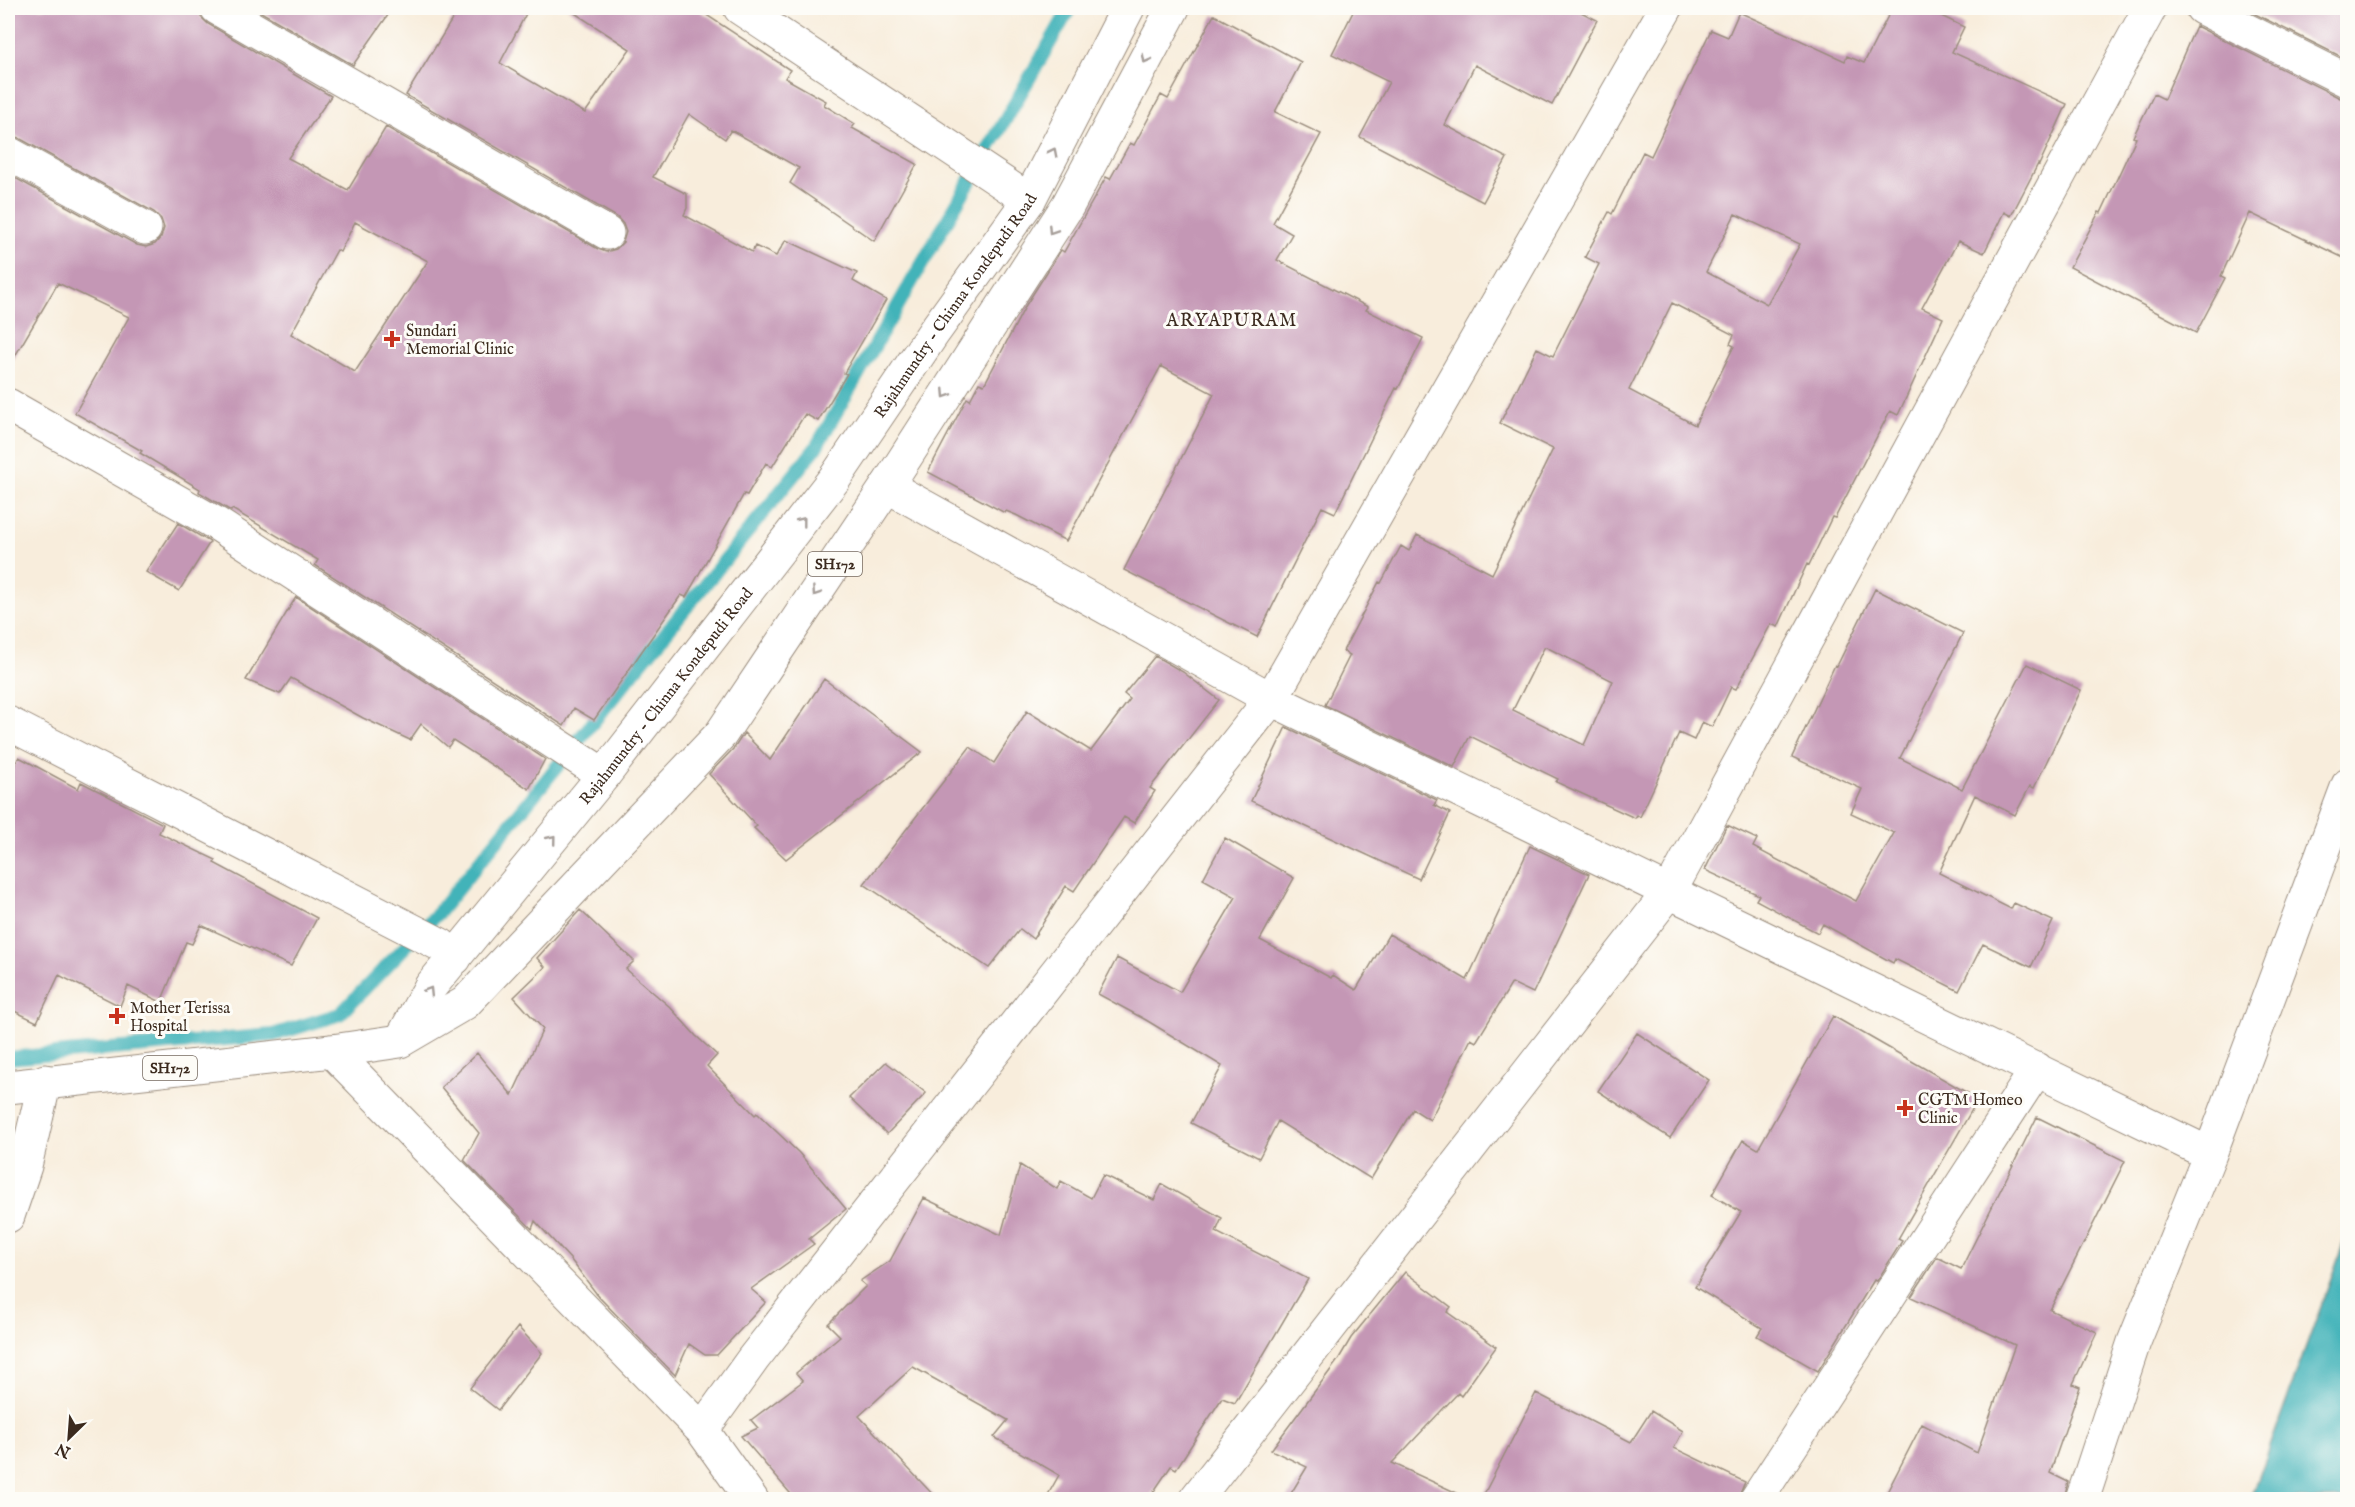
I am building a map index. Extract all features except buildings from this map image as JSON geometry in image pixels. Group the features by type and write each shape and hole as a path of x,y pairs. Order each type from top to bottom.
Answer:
{"street":[{"path":"217,8 607,233"},
{"path":"740,8 1029,200"},
{"name":"Rajahmundry - Chinna Kondepudi Road","path":"400,1041 431,986 604,775 835,478 934,332 1029,200 1128,8"},
{"name":"SH172","path":"8,1087 332,1051 400,1041 465,1003 721,734 887,486 1068,205 1173,8"},
{"path":"702,1430 753,1359 1271,699 1666,8"},
{"path":"1195,1500 1670,891 2150,8"},
{"path":"2202,8 2348,81"},
{"path":"8,153 145,228"},
{"path":"8,405 217,524 604,775"},
{"path":"887,486 1271,699 2210,1154"},
{"path":"8,723 441,945 455,958"},
{"path":"2082,1500 2134,1342 2210,1154 2348,785"},
{"path":"332,1051 702,1430 752,1500"},
{"path":"1756,1500 2037,1069"},
{"path":"8,1216 25,1166 45,1082"}],"water":[{"path":"2347,1233 2347,1499 2251,1499 2335,1267"}],"waterway":[{"path":"8,1058 273,1035 340,1014 438,913 815,449 1070,8"}],"place":[{"name":"Sundari Memorial Clinic","path":"392,339"},
{"name":"Mother Terissa Hospital","path":"117,1016"},
{"name":"CGTM Homeo Clinic","path":"1905,1108"}],"district":[{"name":"ARYAPURAM","path":"1232,320"}]}
